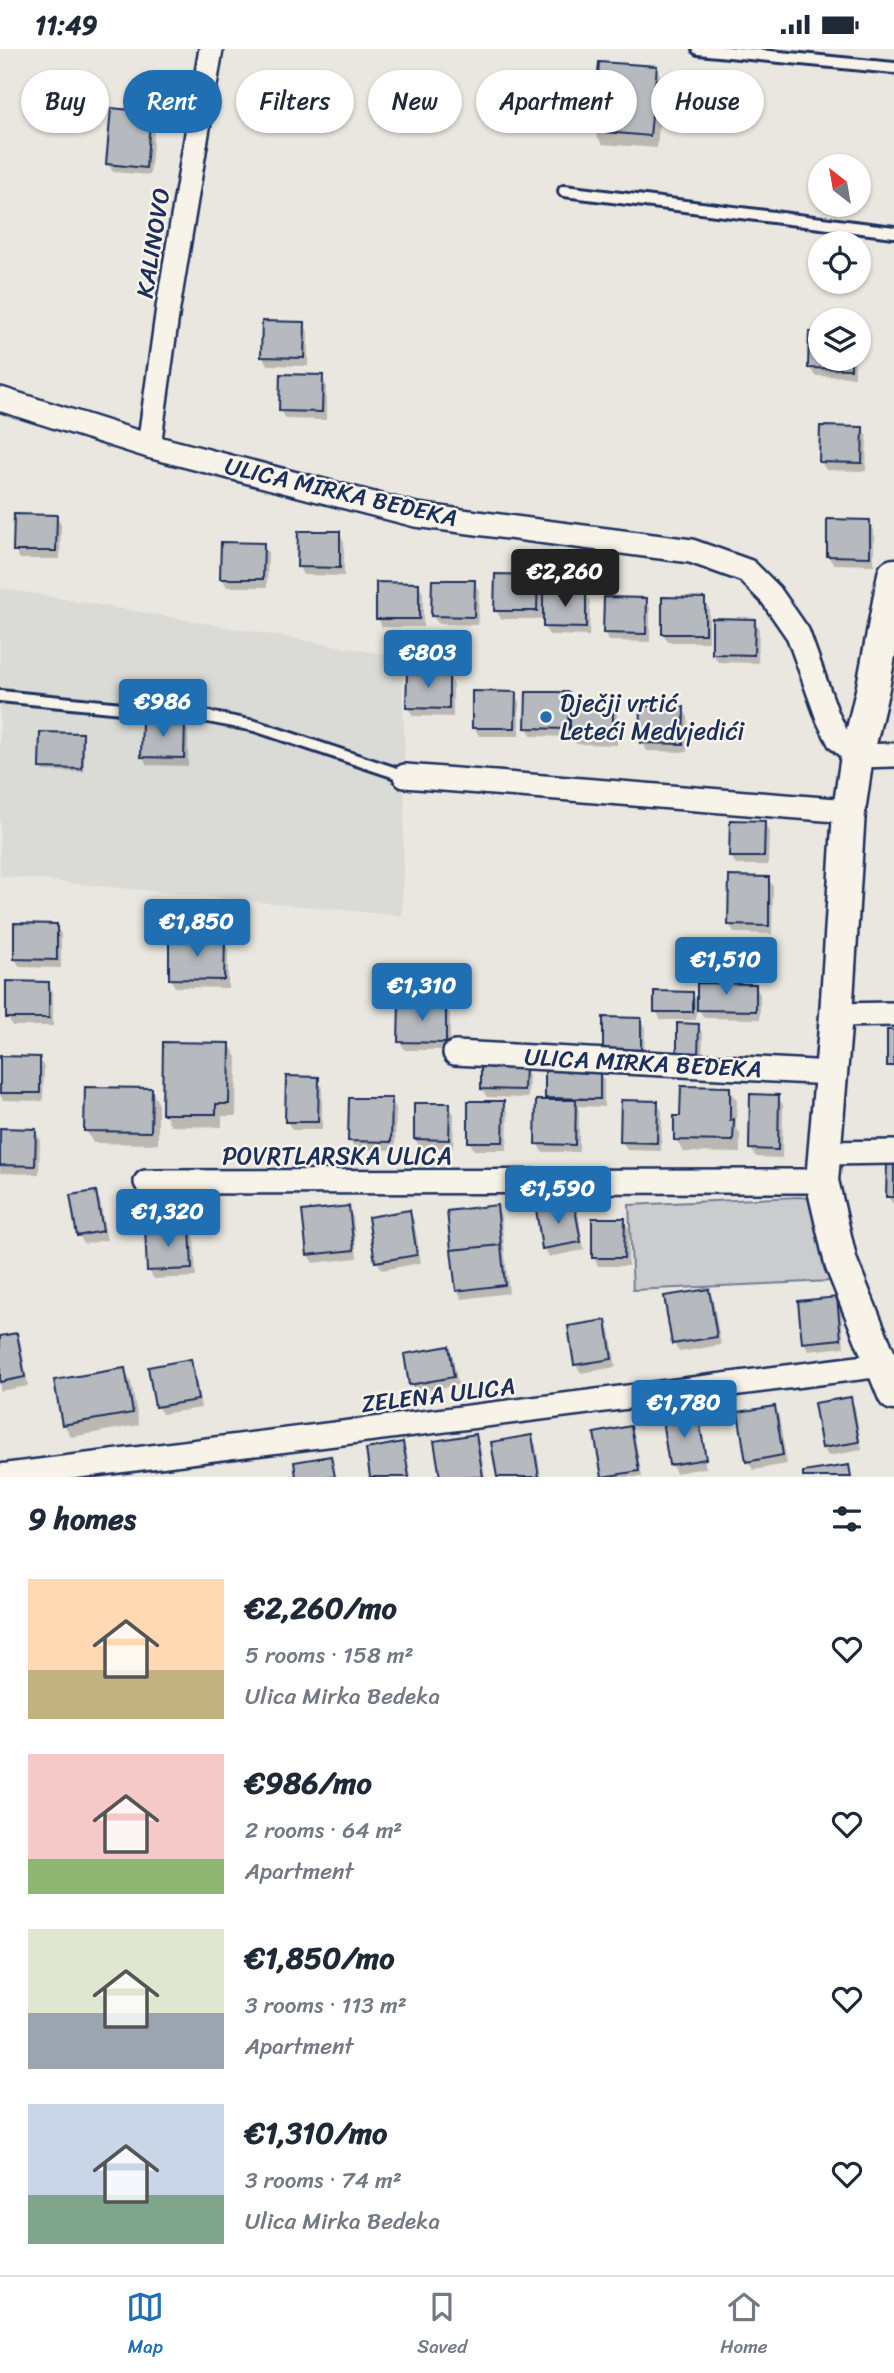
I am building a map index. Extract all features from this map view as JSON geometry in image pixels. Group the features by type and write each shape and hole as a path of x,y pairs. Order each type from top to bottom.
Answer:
{"main road":[{"path":"894,575 857,756 849,811 824,1167 841,1263 894,1394"}],"street":[{"name":"KALINOVO","path":"149,446 168,308 211,49"},
{"name":"ULICA MIRKA BEDEKA","path":"0,399 149,446 416,515 691,551 747,571 771,595 798,634 839,740 857,756"},
{"path":"857,756 894,755"},
{"path":"405,776 849,811"},
{"path":"836,1015 894,1014"},
{"name":"ULICA MIRKA BEDEKA","path":"455,1053 832,1073"},
{"name":"POVRTLARSKA ULICA","path":"146,1182 824,1167 894,1152"},
{"name":"ZELENA ULICA","path":"0,1476 882,1365"}],"lane":[{"path":"701,49 894,68"},
{"path":"564,191 894,232"},
{"path":"0,697 203,716 255,726 405,776"}],"shaded area":[{"path":"0,588 402,657 405,776 402,916 0,876"},
{"path":"810,1198 818,1240 831,1281 633,1290 629,1205"}],"building":[{"path":"599,62 657,66 657,70 651,70 650,136 616,133 637,133 637,70 598,70"},
{"path":"111,108 123,109 123,133 149,133 146,168 106,164"},
{"path":"262,321 305,322 304,358 261,357"},
{"path":"280,374 323,375 322,412 279,411"},
{"path":"820,426 863,427 862,463 819,462"},
{"path":"14,514 57,515 56,551 13,551"},
{"path":"827,519 870,520 870,557 827,556"},
{"path":"298,531 340,531 340,568 297,567"},
{"path":"221,542 264,543 263,579 220,579"},
{"path":"495,574 538,575 537,611 494,611"},
{"path":"432,580 475,580 474,617 431,616"},
{"path":"376,582 419,583 419,619 376,619"},
{"path":"543,591 586,591 586,628 543,627"},
{"path":"604,597 647,598 646,634 603,633"},
{"path":"662,597 705,598 705,634 662,634"},
{"path":"712,618 755,619 754,655 712,654"},
{"path":"407,672 449,672 449,709 406,708"},
{"path":"472,691 516,692 515,728 472,728"},
{"path":"526,692 569,692 568,729 525,728"},
{"path":"570,700 613,701 613,737 570,736"},
{"path":"641,706 684,707 683,744 640,743"},
{"path":"142,721 185,721 184,758 141,757"},
{"path":"40,732 83,733 82,769 39,768"},
{"path":"730,820 765,821 764,857 729,857"},
{"path":"729,876 769,877 769,926 728,925"},
{"path":"14,923 57,924 57,960 14,959"},
{"path":"169,938 225,939 224,980 169,979"},
{"path":"6,981 49,982 49,1018 6,1018"},
{"path":"697,983 756,984 756,1011 697,1010"},
{"path":"654,991 693,992 693,1012 654,1012"},
{"path":"399,1003 446,1004 446,1043 398,1042"},
{"path":"603,1017 641,1018 641,1051 603,1051"},
{"path":"677,1023 699,1024 698,1056 677,1056"},
{"path":"887,1030 894,1030 894,1066 887,1066"},
{"path":"163,1042 230,1043 229,1104 216,1104 216,1114 162,1114"},
{"path":"0,1056 40,1057 40,1093 0,1093"},
{"path":"481,1065 525,1065 524,1090 481,1089"},
{"path":"545,1069 600,1070 600,1099 545,1098"},
{"path":"286,1076 319,1077 318,1122 285,1122"},
{"path":"681,1086 730,1087 730,1120 734,1119 733,1141 674,1140 674,1116 680,1116"},
{"path":"85,1087 152,1088 151,1132 84,1131"},
{"path":"750,1094 779,1095 778,1150 749,1149"},
{"path":"349,1098 392,1098 391,1142 348,1141"},
{"path":"536,1100 576,1100 575,1145 535,1144"},
{"path":"621,1100 658,1101 657,1143 620,1142"},
{"path":"468,1101 504,1101 503,1142 468,1142"},
{"path":"414,1103 450,1103 449,1140 414,1139"},
{"path":"0,1128 36,1129 35,1166 0,1165"},
{"path":"887,1161 894,1161 894,1197 886,1197"},
{"path":"96,1191 103,1231 77,1236 70,1195"},
{"path":"574,1203 581,1242 542,1249 536,1209"},
{"path":"497,1205 501,1245 451,1250 447,1211"},
{"path":"349,1206 354,1250 307,1255 302,1211"},
{"path":"410,1210 417,1255 375,1262 368,1217"},
{"path":"592,1218 625,1218 624,1258 592,1258"},
{"path":"190,1226 192,1269 147,1271 145,1228"},
{"path":"501,1245 505,1285 456,1291 451,1250"},
{"path":"709,1289 717,1337 672,1344 664,1296"},
{"path":"837,1297 841,1339 802,1343 798,1301"},
{"path":"606,1320 612,1359 574,1365 568,1326"},
{"path":"17,1333 25,1377 0,1382 0,1336"},
{"path":"449,1346 454,1377 409,1385 404,1354"},
{"path":"191,1359 198,1400 155,1407 148,1367"},
{"path":"125,1368 133,1413 62,1425 54,1380"},
{"path":"851,1397 859,1442 822,1448 814,1403"},
{"path":"775,1406 783,1455 746,1462 738,1412"},
{"path":"698,1414 706,1459 669,1465 662,1420"},
{"path":"631,1426 639,1471 602,1477 594,1433"},
{"path":"476,1434 483,1477 440,1477 434,1441"},
{"path":"532,1435 539,1477 497,1477 491,1442"},
{"path":"403,1442 409,1477 370,1477 366,1449"},
{"path":"331,1456 335,1477 296,1477 294,1462"},
{"path":"849,1465 851,1477 803,1477 803,1472"}],"place":[{"name":"Dječji vrtić Leteći Medvjedići","path":"546,717"}]}
